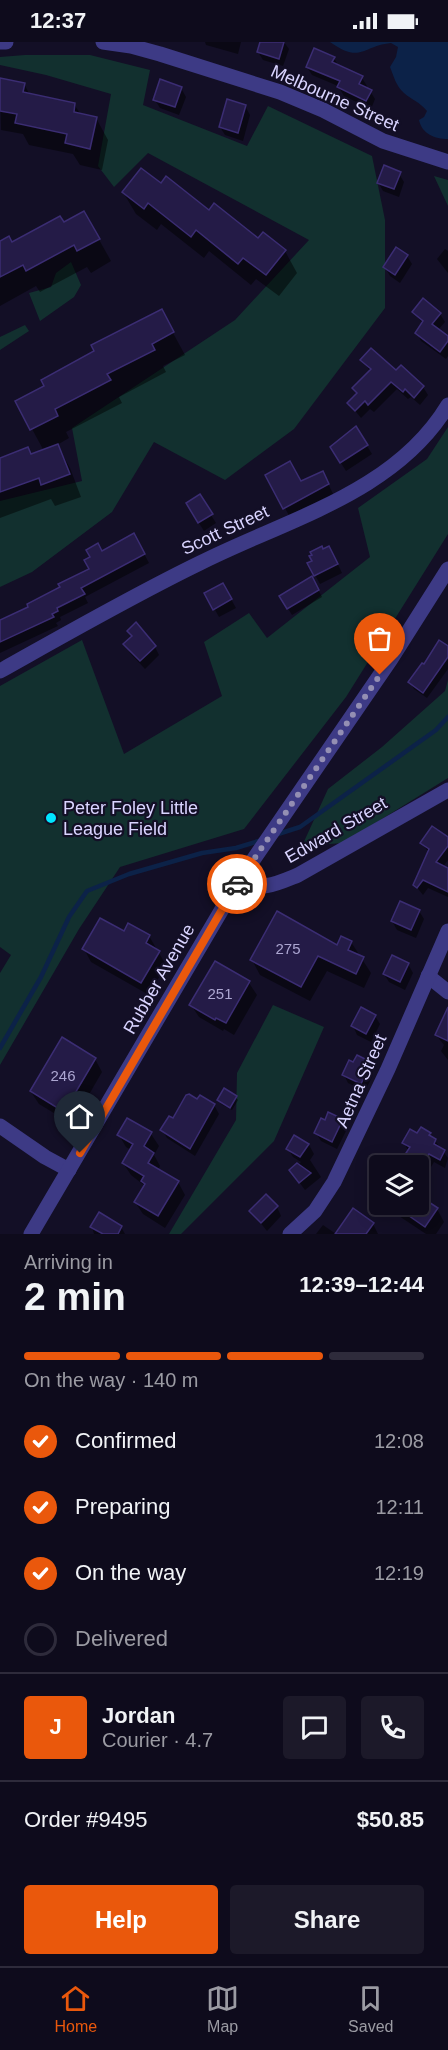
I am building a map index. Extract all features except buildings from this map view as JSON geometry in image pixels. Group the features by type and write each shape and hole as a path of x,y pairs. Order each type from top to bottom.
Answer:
{"street":[{"path":"0,42 6,42"},
{"name":"Melbourne Street","path":"103,42 160,54 280,92 323,110 402,149 448,162"},
{"name":"Scott Street","path":"0,671 125,600 202,561 333,502 365,485 396,464 420,442 448,405"},
{"name":"Rubber Avenue","path":"31,1234 238,882 391,659 448,569"},
{"name":"Edward Street","path":"238,882 259,887 274,885 298,875 448,790"},
{"name":"Aetna Street","path":"290,1234 315,1211 334,1182 388,1069 448,931"},
{"path":"428,976 448,992"},
{"path":"0,1126 45,1157 69,1170"}],"green space":[{"path":"90,55 150,70 143,105 247,146 268,106 372,156 385,220 385,308 294,429 225,480 154,442 112,512 32,572 0,587 0,501 82,481 72,428 235,320 309,240 148,153 114,187 98,166 111,94 46,75 0,65 0,57"},
{"path":"434,176 448,180 448,206"},
{"path":"71,262 81,285 74,297 40,321 29,293 51,287 56,273"},
{"path":"25,325 29,331 0,350 0,337"},
{"path":"448,427 448,534 346,697 244,829 120,867 79,929 0,1065 0,973 11,955 0,947 0,686 82,640 124,754 222,696 204,642 249,613 267,638 370,557 358,508 427,459"},
{"path":"448,680 448,778 343,843 302,846 328,789 382,747 445,691"},
{"path":"273,1005 324,1027 274,1141 181,1234 169,1234 236,1120 237,1073"}],"water":[{"path":"330,42 448,42 448,139 434,137 423,129 419,120 427,111 404,93 397,84 390,67 396,57 398,47 391,43 355,53"}],"waterway":[{"path":"275,835 300,827 436,730 448,717"},
{"path":"0,1048 41,977 69,917 87,891 129,874 202,853 236,848 262,840"}],"way so far":[{"path":"237,884 380,675"}],"place":[{"name":"Peter Foley Little League Field","path":"51,818"}],"route":[{"path":"80,1153 237,884"}]}
